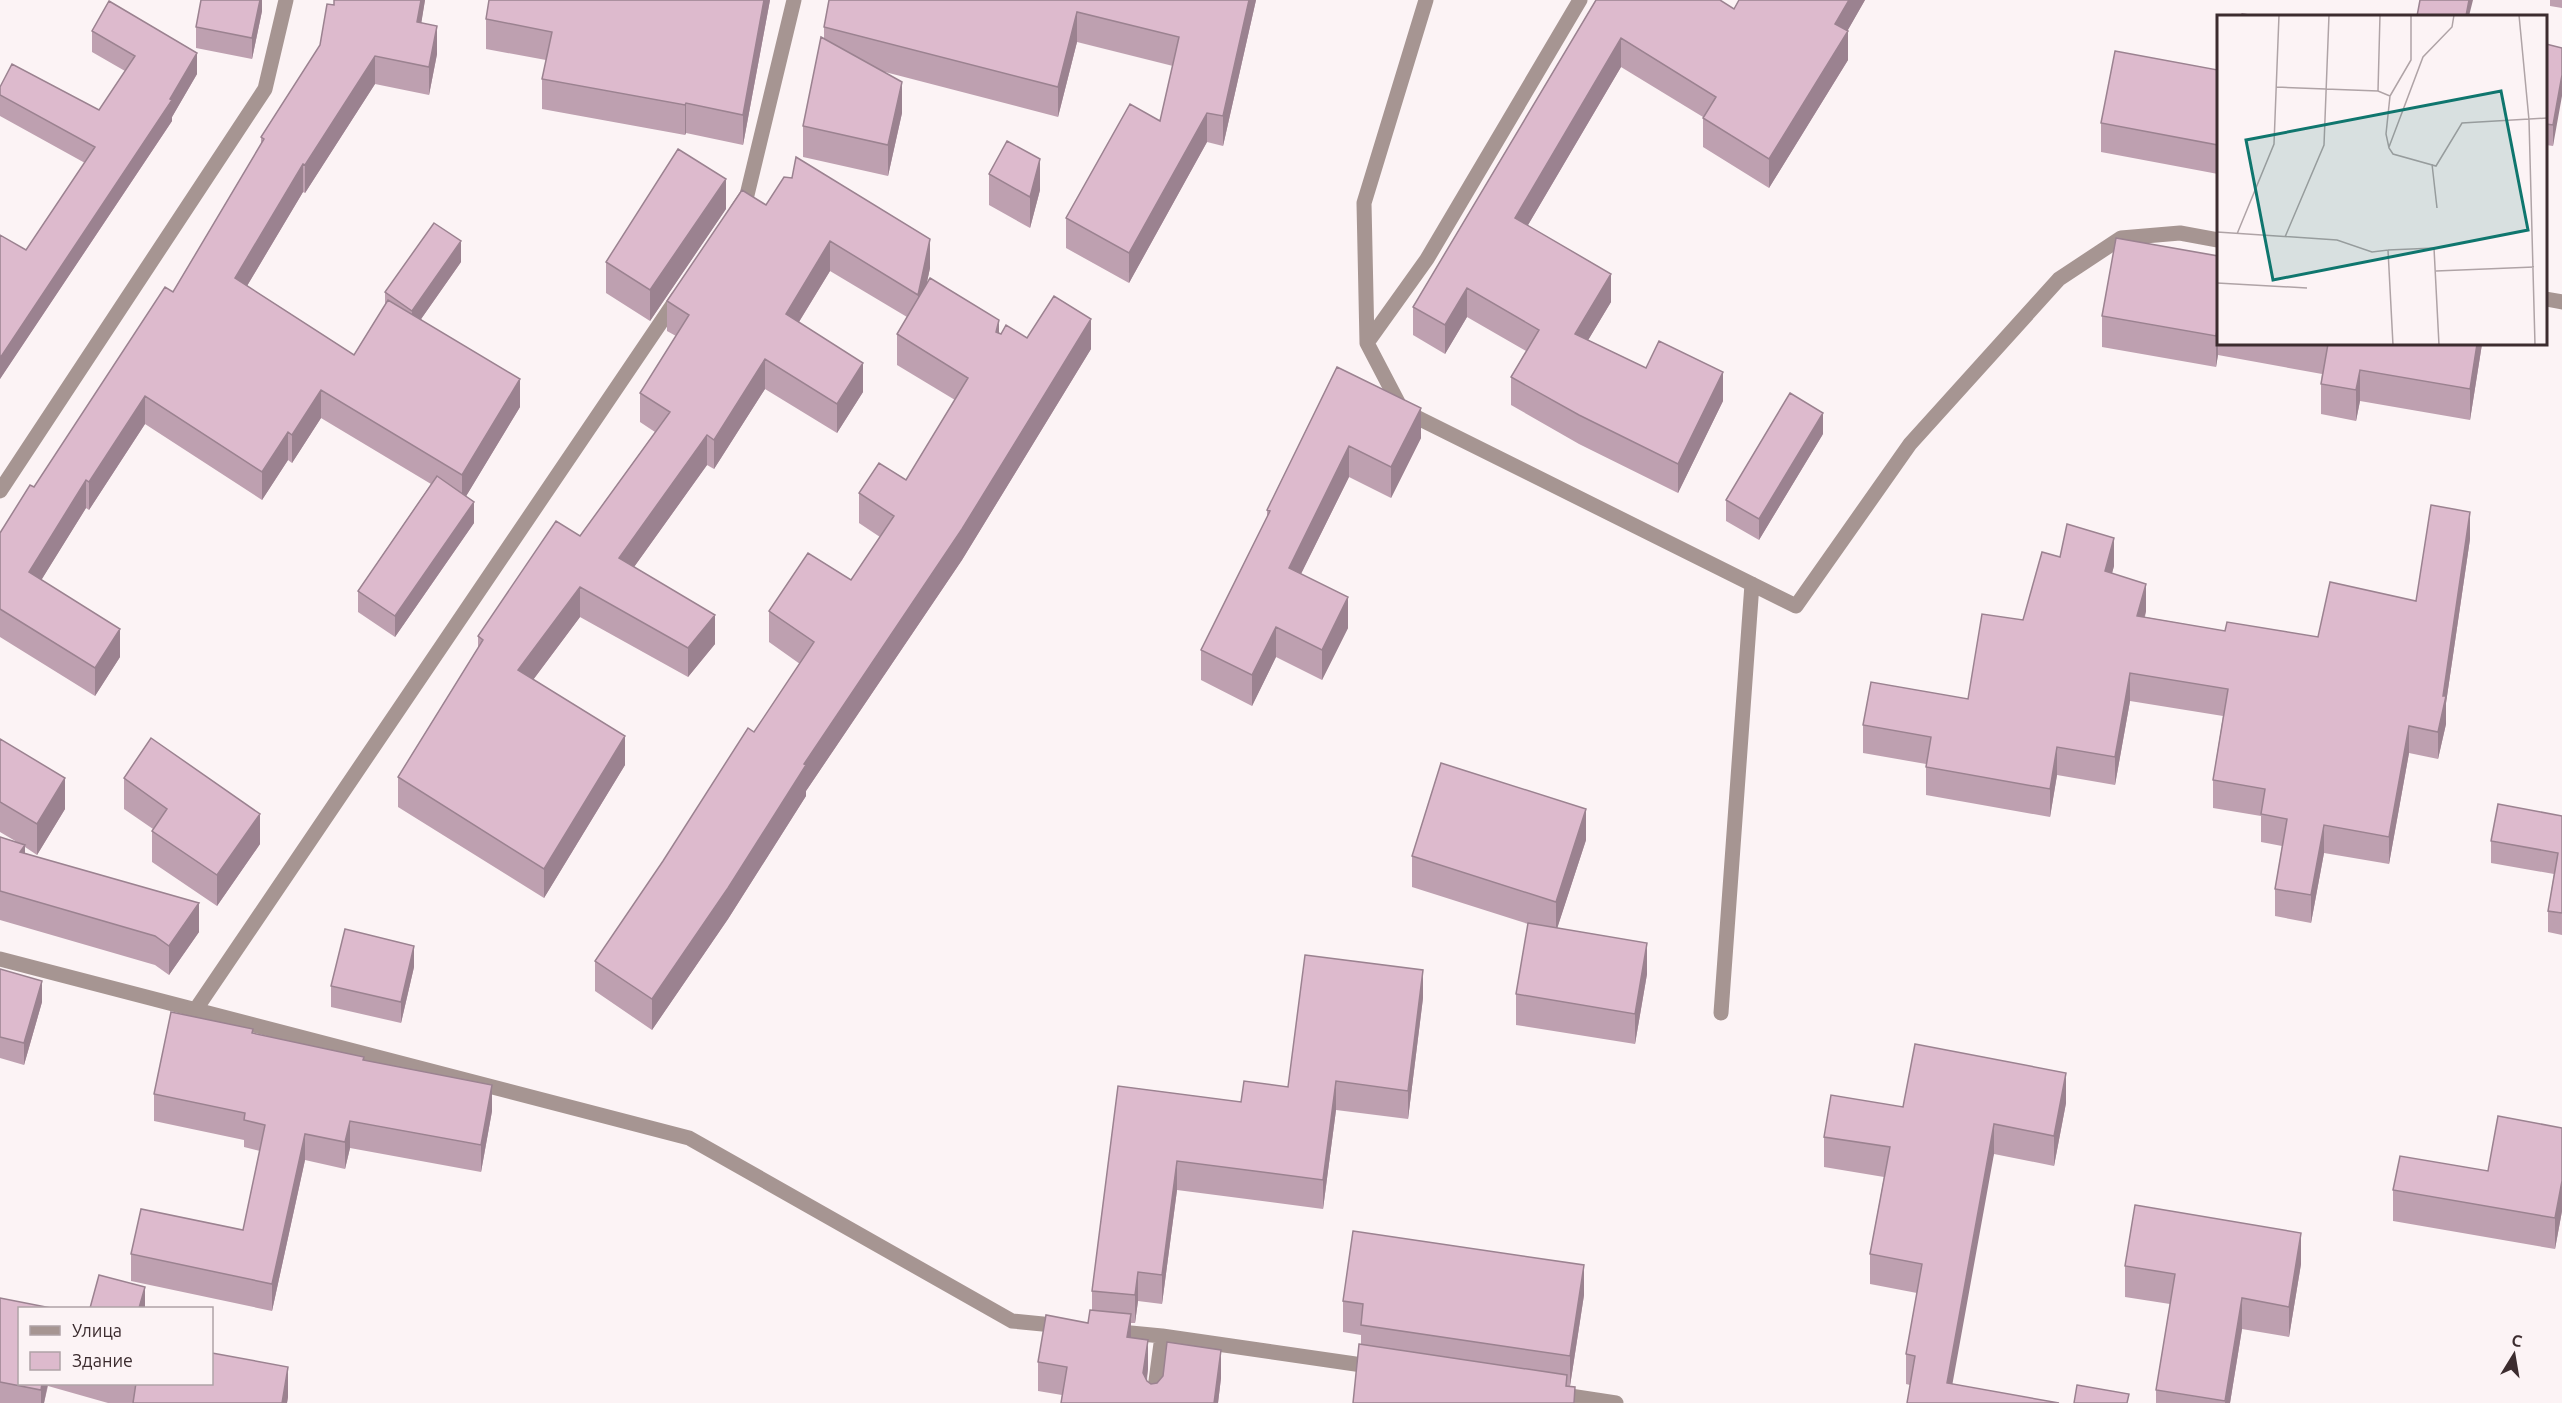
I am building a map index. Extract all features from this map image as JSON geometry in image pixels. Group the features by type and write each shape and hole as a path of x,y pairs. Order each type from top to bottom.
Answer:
{"street":[{"path":"0,491 265,89 286,0"},
{"path":"727,225 747,195 794,0"},
{"path":"1426,0 1365,203 1367,343 1402,410 1796,606 1910,444 2059,279 2121,238 2180,233 2217,240"},
{"path":"1367,343 1427,259 1580,0"},
{"path":"196,1010 686,285"},
{"path":"2547,299 2562,302"},
{"path":"1721,1013 1752,584"},
{"path":"0,958 689,1138 1012,1321 1162,1336 1395,1370"},
{"path":"1153,1403 1162,1336"},
{"path":"1546,1393 1616,1403"}],"building":[{"path":"201,0 260,0 252,38 196,27"},
{"path":"334,0 421,0 417,22 437,26 429,67 375,56 305,165 303,164 235,278 354,355 388,300 520,379 462,475 321,390 292,435 288,432 262,472 145,396 89,482 86,480 29,572 120,629 95,668 0,609 0,533 30,485 34,487 165,287 173,292 264,139 261,137 320,45 327,4 334,5"},
{"path":"489,0 764,0 743,115 542,79 552,32 486,19"},
{"path":"829,0 1249,0 1223,116 1207,113 1129,253 1066,218 1130,104 1160,121 1179,37 1077,12 1058,87 824,27"},
{"path":"1596,0 1720,0 1734,9 1739,0 1849,0 1835,24 1848,31 1769,159 1703,118 1716,97 1621,38 1515,218 1611,274 1575,334 1646,368 1659,341 1723,372 1678,464 1579,415 1511,377 1539,330 1467,288 1445,325 1413,307"},
{"path":"2420,0 2469,0 2466,15 2417,15"},
{"path":"109,1 197,53 170,99 172,100 0,358 0,235 26,250 95,147 0,95 0,87 12,64 99,110 135,56 92,31"},
{"path":"821,37 902,82 888,145 803,126"},
{"path":"2547,44 2562,48 2562,75 2553,125 2547,124"},
{"path":"2115,51 2217,70 2217,145 2101,123"},
{"path":"1007,141 1040,159 1030,197 989,174"},
{"path":"678,149 726,179 650,290 606,262"},
{"path":"796,157 930,239 918,295 830,241 786,314 863,363 837,404 765,359 714,440 707,435 619,558 715,615 688,648 580,587 518,670 625,736 544,869 398,777 483,640 478,636 556,521 580,536 670,412 640,393 689,315 667,301 742,190 766,205 784,177 792,178"},
{"path":"434,223 461,241 412,311 385,292"},
{"path":"2116,238 2217,256 2216,336 2102,316"},
{"path":"930,278 999,320 996,332 1001,334 1006,325 1027,338 1054,296 1091,319 962,529 804,764 806,765 728,888 652,999 595,961 663,861 748,728 754,732 814,642 769,611 808,553 851,580 894,516 859,493 879,463 906,480 968,378 897,334"},
{"path":"2328,345 2477,345 2470,389 2360,370 2356,390 2321,384"},
{"path":"1337,367 1421,408 1391,467 1349,446 1289,568 1348,597 1322,650 1276,627 1252,675 1201,650 1270,511 1267,510"},
{"path":"1790,393 1823,413 1759,519 1726,500"},
{"path":"437,476 474,502 395,616 358,591"},
{"path":"2431,505 2470,512 2443,696 2446,696 2438,732 2409,726 2389,837 2324,825 2311,895 2275,889 2287,819 2261,814 2265,789 2213,780 2228,689 2130,673 2115,757 2057,747 2050,789 1926,767 1931,737 1863,725 1871,682 1968,699 1982,614 2023,620 2042,552 2060,557 2067,524 2114,538 2105,571 2146,584 2137,616 2225,631 2227,622 2318,637 2330,582 2416,601"},
{"path":"151,738 260,814 217,875 152,831 167,809 124,778"},
{"path":"0,739 65,778 37,824 0,802"},
{"path":"1441,763 1586,809 1556,902 1412,856"},
{"path":"2498,804 2562,816 2562,913 2548,911 2558,853 2491,841"},
{"path":"0,837 25,845 20,852 199,903 169,946 155,936 0,891"},
{"path":"1528,923 1647,943 1635,1014 1516,994"},
{"path":"345,929 414,946 401,1002 331,986"},
{"path":"1305,955 1423,970 1408,1091 1336,1081 1323,1180 1177,1161 1162,1275 1138,1272 1135,1295 1092,1291 1118,1086 1241,1102 1244,1081 1288,1087"},
{"path":"0,969 42,981 24,1043 0,1037"},
{"path":"171,1012 253,1029 252,1033 364,1057 363,1060 492,1085 481,1145 350,1121 345,1142 305,1134 272,1284 131,1254 141,1209 243,1230 265,1125 244,1120 245,1113 154,1094"},
{"path":"1915,1044 2066,1073 2054,1136 1994,1124 1947,1383 2059,1403 1907,1403 1915,1356 1906,1354 1922,1264 1870,1254 1890,1147 1824,1137 1831,1095 1903,1107"},
{"path":"2498,1116 2562,1128 2562,1181 2555,1218 2393,1190 2400,1156 2488,1171"},
{"path":"2135,1205 2301,1233 2289,1307 2242,1298 2225,1401 2156,1390 2175,1274 2125,1266"},
{"path":"1353,1231 1584,1265 1570,1356 1361,1325 1363,1304 1343,1301"},
{"path":"99,1275 145,1287 139,1307 90,1307"},
{"path":"0,1298 46,1307 18,1307 18,1385 42,1385 41,1390 0,1382"},
{"path":"1090,1310 1131,1314 1127,1337 1148,1340 1143,1373 1151,1384 1157,1383 1163,1376 1167,1342 1221,1350 1214,1403 1061,1403 1067,1367 1038,1362 1046,1315 1088,1323"},
{"path":"1359,1344 1567,1375 1566,1386 1575,1387 1574,1403 1353,1403"},
{"path":"213,1353 288,1367 282,1403 133,1403 136,1385 213,1385"},
{"path":"2077,1385 2129,1394 2127,1403 2074,1403"}]}
